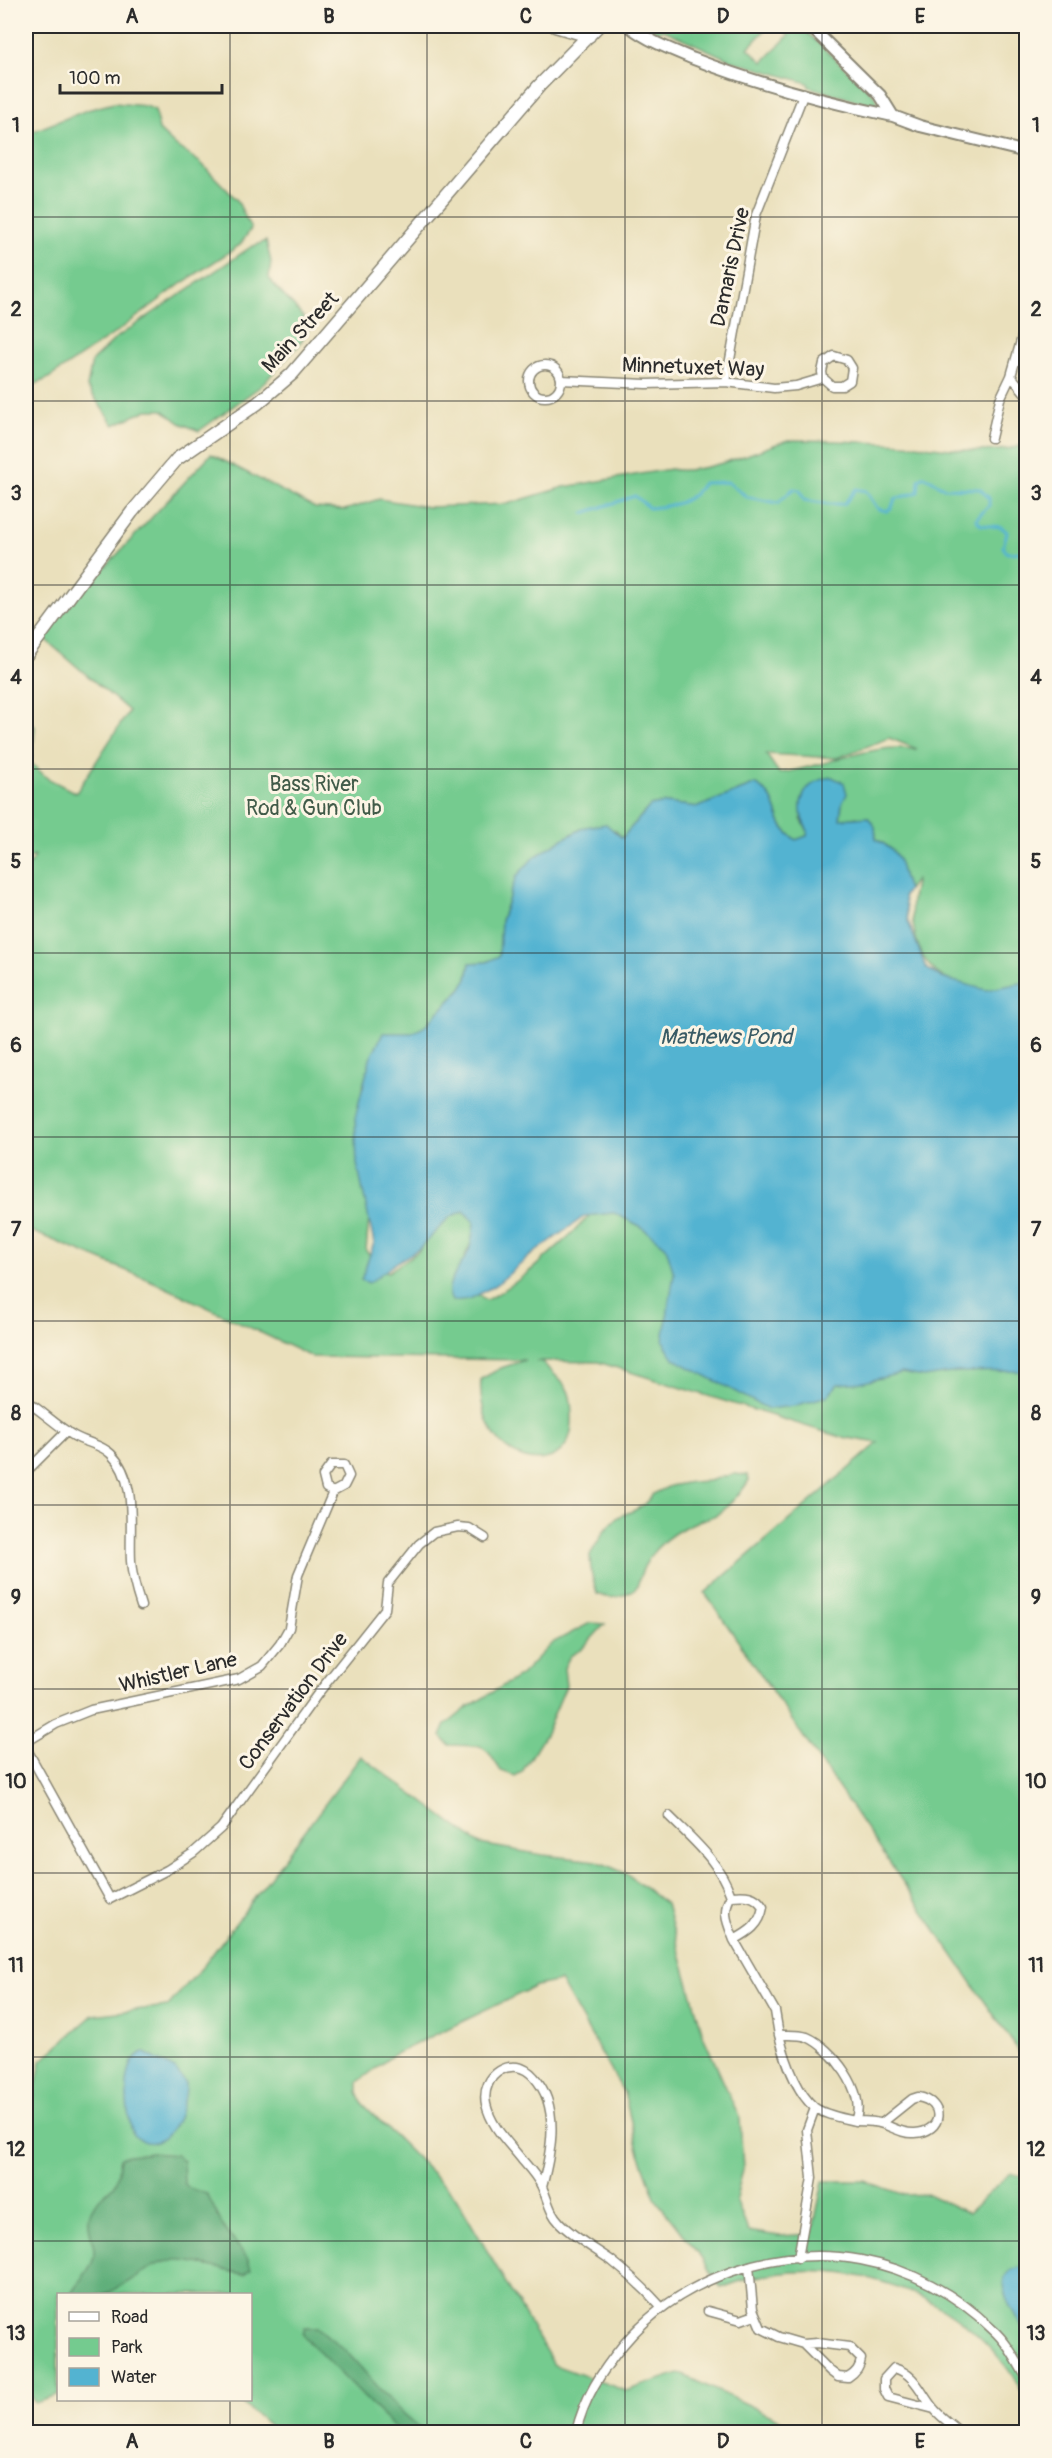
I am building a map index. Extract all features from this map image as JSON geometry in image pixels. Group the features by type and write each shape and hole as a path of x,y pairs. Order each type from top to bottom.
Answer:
{"main road":[{"path":"555,26 589,36"},
{"name":"Main Street","path":"28,649 132,512 177,459 258,403 292,374 333,329 532,94 598,26"}],"street":[{"path":"629,26 669,49 704,63 921,126 1026,152"},
{"path":"810,26 880,95 893,116"},
{"name":"Damaris Drive","path":"726,382 756,215 804,93"},
{"path":"992,438 1000,399 1011,376 1026,323"},
{"path":"1011,376 1026,394"},
{"name":"Minnetuxet Way","path":"561,380 646,384 726,382 774,388 796,386 823,378"},
{"path":"26,1401 76,1438 110,1452 123,1472 130,1501 134,1584 141,1606"},
{"path":"26,1472 67,1431"},
{"name":"Whistler Lane","path":"26,1742 56,1724 91,1710 239,1679 262,1666 280,1644 289,1628 298,1575 333,1492"},
{"name":"Conservation Drive","path":"26,1748 110,1899 167,1870 193,1853 221,1828 319,1692 385,1609 388,1583 419,1544 434,1532 452,1528 469,1528 485,1538"},
{"path":"669,1816 714,1862 725,1877 731,1896"},
{"path":"731,1896 746,1895 758,1899 763,1907 757,1923 749,1932 734,1940"},
{"path":"731,1896 725,1905 726,1918 734,1940 775,2011 785,2058 795,2081 815,2108 855,2121 882,2123 898,2131 911,2133 931,2130 937,2120 938,2111 932,2102 918,2097 912,2099 882,2123"},
{"path":"779,2035 809,2038 826,2052 850,2078 858,2096 859,2112 855,2121"},
{"path":"542,2187 550,2155 552,2133 549,2112 542,2089 534,2076 522,2068 511,2065 501,2069 490,2078 485,2091 486,2104 503,2138 523,2160 542,2187 549,2207 560,2223 633,2278 663,2308"},
{"path":"798,2258 812,2178 807,2130 815,2108"},
{"path":"576,2433 588,2396 598,2379 632,2335 663,2308 712,2279 777,2259 823,2256 861,2260 907,2273 942,2290 994,2330 1008,2347 1026,2377"},
{"path":"749,2266 755,2315 761,2328 779,2337 803,2344 817,2343 849,2347 861,2359 861,2365 848,2378 838,2377 803,2344"},
{"path":"708,2311 741,2320 755,2315"},
{"path":"934,2409 888,2397 884,2389 884,2379 894,2368 903,2371 923,2391 934,2409 960,2433"}],"green space":[{"path":"647,26 769,26 748,48 763,62 789,35 779,26 800,26 875,96 878,103 868,104 809,87 808,83 732,61 662,29 658,32"},
{"path":"114,103 146,106 155,110 159,130 176,146 201,163 237,200 251,229 240,245 182,283 118,331 47,379 26,388 26,134 87,110"},
{"path":"266,241 271,262 269,278 310,327 298,346 261,386 199,431 180,423 163,410 147,410 114,425 87,387 92,361 116,338 251,247"},
{"name":"Bass River Rod & Gun Club","path":"788,440 904,444 981,451 1026,444 1026,992 975,989 959,985 932,969 923,956 913,922 912,902 916,879 908,890 896,855 876,839 875,827 857,817 840,820 842,803 801,819 808,831 807,836 796,840 782,826 770,797 756,784 698,807 666,803 650,806 622,838 615,830 585,827 533,858 507,903 501,921 500,956 487,962 470,963 467,979 462,988 424,1027 375,1054 362,1087 371,1125 372,1184 366,1251 388,1272 419,1251 431,1231 449,1180 480,1224 465,1256 465,1285 486,1300 529,1271 604,1204 1026,1347 1026,2062 705,1593 878,1443 841,1437 598,1362 536,1361 542,1362 559,1378 569,1392 572,1421 565,1447 557,1454 547,1459 535,1460 523,1457 512,1452 495,1437 484,1413 481,1379 501,1368 525,1360 312,1357 154,1282 26,1229 26,870 35,856 26,859 26,716 35,727 31,763 47,778 76,793 129,711 41,636 211,454 315,508 345,510 379,499 428,507 507,504 564,487 670,469 697,469 713,466","holes":["889,738 917,749 879,749 779,773 766,754 837,758"]},
{"path":"733,1474 747,1475 749,1480 740,1493 719,1513 685,1527 666,1539 645,1565 637,1587 618,1597 597,1594 591,1572 590,1555 605,1530 618,1517 635,1510 645,1504 653,1494 670,1486 708,1481"},
{"path":"590,1623 605,1624 582,1649 570,1656 564,1668 566,1686 546,1733 522,1772 515,1776 501,1771 489,1753 480,1746 449,1745 441,1736 446,1725 468,1707 521,1675 552,1643"},
{"path":"361,1756 480,1844 543,1855 597,1861 627,1874 666,1904 704,2038 740,2119 743,2169 736,2199 748,2231 779,2236 812,2234 823,2181 865,2181 905,2195 928,2194 968,2213 1010,2173 1026,2178 1026,2399 1002,2361 971,2329 935,2304 895,2286 853,2275 809,2271 764,2276 721,2288 697,2251 656,2200 638,2150 624,2093 560,1981 536,1986 393,2055 358,2082 358,2092 362,2103 455,2196 554,2365 626,2391 679,2373 806,2432 278,2432 239,2401 252,2401 252,2293 57,2293 57,2396 35,2403 26,2391 26,2133 41,2061 93,2015 168,2006 205,1964"},
{"path":"152,2153 176,2155 183,2161 184,2183 189,2188 207,2194 224,2228 248,2259 251,2269 245,2274 199,2263 163,2262 107,2293 72,2293 89,2268 94,2256 89,2222 90,2213 94,2205 114,2185 120,2158"},
{"path":"305,2328 318,2328 346,2351 396,2407 425,2432 400,2432 305,2338 303,2334"}],"water":[{"name":"Mathews Pond","path":"832,777 844,783 847,794 842,803 840,819 868,817 875,827 876,839 897,856 908,890 904,896 908,921 926,968 942,978 986,990 1026,982 1026,1371 957,1372 924,1377 901,1373 864,1382 838,1384 827,1396 794,1406 768,1409 674,1359 663,1341 674,1274 666,1247 640,1226 614,1213 585,1216 530,1256 496,1285 470,1299 452,1301 449,1295 451,1282 472,1240 474,1222 464,1211 450,1217 419,1249 369,1283 361,1280 374,1243 357,1164 355,1118 370,1059 383,1033 412,1033 424,1027 462,988 467,979 470,963 487,962 499,956 501,921 516,877 533,858 585,827 606,824 622,838 650,806 666,803 698,807 756,784 770,797 782,827 796,840 807,836 808,831 803,822 801,804 807,789 822,779"},
{"path":"143,2052 175,2069 185,2082 178,2118 165,2137 156,2142 145,2142 133,2135 127,2103 130,2066"},
{"path":"1026,2268 1026,2333 1005,2296 1003,2286 1005,2277 1011,2271"}],"waterway":[{"path":"584,513 635,496 649,508 673,505 686,500 703,483 728,482 747,497 778,503 793,489 800,490 804,500 844,504 856,489 866,491 878,509 887,511 892,507 895,499 918,492 919,480 924,476 945,488 980,489 989,498 989,506 976,519 981,525 1001,527 1007,532 1003,547 1007,553 1023,552 1026,549"}]}
